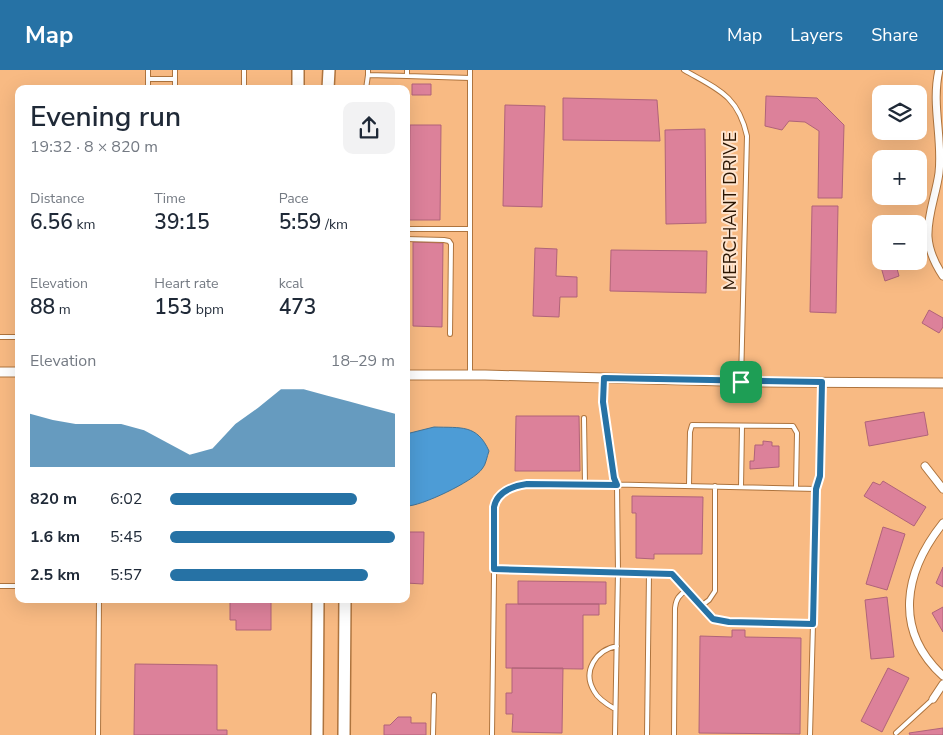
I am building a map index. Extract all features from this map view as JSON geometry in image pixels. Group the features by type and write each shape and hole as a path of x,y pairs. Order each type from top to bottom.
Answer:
{"main road":[{"path":"298,70 298,85"},
{"path":"328,85 329,70"},
{"path":"317,735 318,603"},
{"path":"344,735 345,603"}],"street":[{"path":"939,70 936,84 936,114 941,144 941,173 929,223 928,236 930,251 943,276"},
{"path":"0,372 15,372"},
{"path":"410,375 741,382 943,383"},
{"path":"925,466 943,489"},
{"path":"943,523 929,541 917,566 908,606 912,629 921,649 928,660 943,676"},
{"path":"933,699 943,684"}],"lane":[{"path":"148,70 148,85"},
{"path":"175,70 175,85"},
{"path":"244,70 244,85"},
{"path":"407,70 407,76"},
{"path":"470,70 470,375"},
{"name":"MERCHANT DRIVE","path":"684,70 728,97 740,114 747,136 741,382"},
{"path":"366,85 368,72 407,76 470,78"},
{"path":"148,79 175,79"},
{"path":"410,229 470,229"},
{"path":"410,239 444,240 452,244 450,334"},
{"path":"0,337 15,337"},
{"path":"604,378 604,407 614,478 617,485 618,572 614,735"},
{"path":"810,735 816,489 820,476 822,382"},
{"path":"584,418 584,484"},
{"path":"689,485 690,432 692,425 792,426 797,433 796,488"},
{"path":"741,487 742,426"},
{"path":"492,735 494,507 495,500 503,493 517,485 527,484 689,485 816,489"},
{"path":"701,606 709,600 715,591 715,486"},
{"path":"494,569 672,574 713,619 729,622 813,624"},
{"path":"647,735 648,573"},
{"path":"0,586 15,586"},
{"path":"674,735 675,608 680,595 686,590"},
{"path":"98,735 99,603"},
{"path":"615,709 605,703 594,692 590,682 590,672 596,657 606,648 617,646"},
{"path":"434,695 434,735"},
{"path":"896,733 933,699"}],"water":[{"path":"434,427 467,429 479,436 489,451 483,467 469,480 434,498 410,505 410,433"}],"building":[{"path":"412,84 431,84 431,95 412,95"},
{"path":"766,96 817,98 844,125 842,198 818,198 819,131 805,122 789,121 782,130 765,126"},
{"path":"563,98 657,100 660,141 563,140"},
{"path":"505,105 545,106 542,207 503,206"},
{"path":"410,125 441,125 440,220 410,220"},
{"path":"705,129 706,223 666,224 665,130"},
{"path":"812,206 838,206 836,313 810,312"},
{"path":"413,242 443,243 442,327 413,326"},
{"path":"535,248 557,249 556,276 577,277 577,297 560,297 559,317 533,316"},
{"path":"611,250 707,251 706,293 610,291"},
{"path":"882,270 897,270 899,276 885,281"},
{"path":"929,310 943,318 943,327 939,333 922,323"},
{"path":"924,412 928,435 869,446 865,422"},
{"path":"516,416 579,416 580,471 515,471"},
{"path":"763,441 772,442 772,446 779,446 779,467 750,469 750,461 754,461 755,445 763,445"},
{"path":"883,481 926,507 914,526 864,496 873,482 880,485"},
{"path":"632,496 703,497 702,554 654,554 654,559 636,558 636,513 632,513"},
{"path":"883,527 905,534 887,590 866,584"},
{"path":"410,532 424,532 423,584 410,583"},
{"path":"943,567 943,587 936,583"},
{"path":"518,581 606,582 606,604 518,604"},
{"path":"887,597 894,657 871,659 865,600"},
{"path":"230,603 271,603 271,630 236,630 236,620 230,620"},
{"path":"506,604 599,604 599,615 583,615 583,669 506,668"},
{"path":"943,607 943,632 932,613"},
{"path":"732,630 745,630 745,637 801,638 800,734 699,733 700,636 732,637"},
{"path":"135,664 217,665 217,730 227,730 227,735 134,735"},
{"path":"512,668 563,668 562,733 512,732 513,714 506,714 506,693 512,693"},
{"path":"888,668 909,678 882,732 861,721"},
{"path":"398,717 411,717 411,723 426,723 426,735 384,735 384,725 390,725"},
{"path":"943,728 943,735 910,735 909,733"}],"route":[{"path":"604,378 741,382 822,382 820,476 816,489 813,624 729,622 713,619 672,574 494,569 494,507 495,500 503,493 517,485 527,484 617,485 614,478 603,402 604,378"}]}
